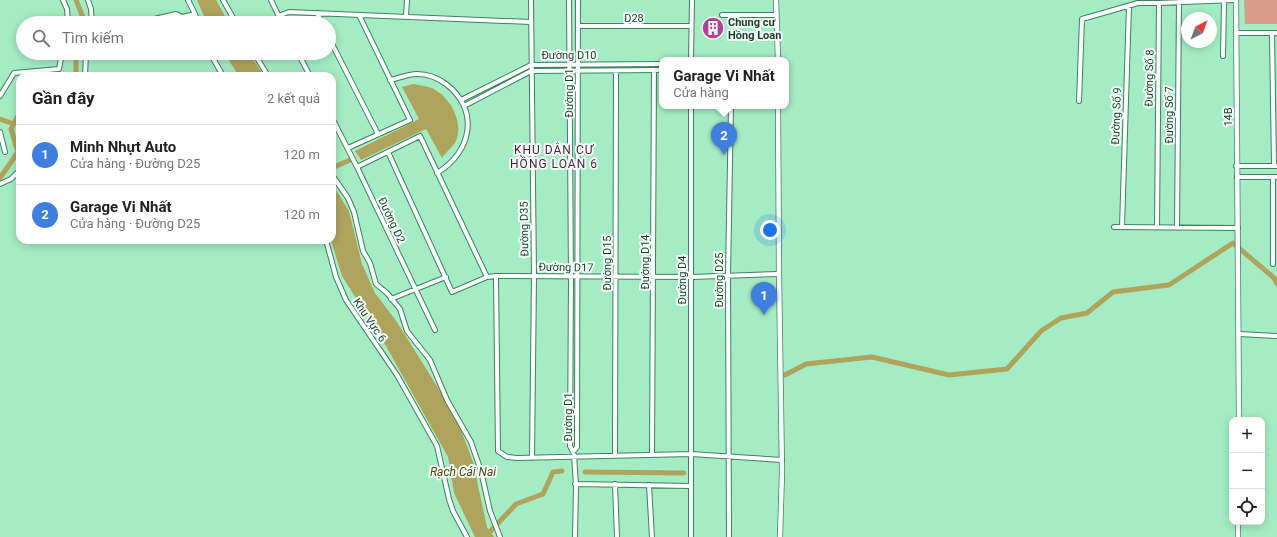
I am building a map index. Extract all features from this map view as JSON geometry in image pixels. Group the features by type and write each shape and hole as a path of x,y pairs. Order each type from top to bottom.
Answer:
{"street":[{"path":"63,0 67,9 68,16"},
{"path":"88,0 92,16"},
{"path":"186,16 195,14 188,0"},
{"path":"223,0 232,16"},
{"path":"271,0 278,16"},
{"path":"406,16 407,0"},
{"name":"Đường D35","path":"530,0 534,276 532,458"},
{"name":"Đường D1","path":"569,0 571,278 570,446 574,454"},
{"name":"Đường D1","path":"574,454 577,447 578,0"},
{"path":"691,57 692,0"},
{"path":"776,0 778,57"},
{"path":"1223,56 1224,0"},
{"path":"1079,101 1082,19 1149,2 1159,3 1235,0"},
{"name":"14B","path":"1235,0 1237,33 1236,166 1238,228 1239,417"},
{"name":"Đường Số 7","path":"1177,227 1179,2"},
{"name":"Đường Số 8","path":"1156,227 1159,3"},
{"name":"Đường Số 9","path":"1122,227 1129,6"},
{"path":"280,16 289,12 530,22"},
{"path":"167,16 176,14 180,16"},
{"path":"348,148 410,120 359,14"},
{"path":"722,15 776,15"},
{"name":"D28","path":"578,26 691,26"},
{"path":"1236,166 1276,166 1275,33 1237,33"},
{"path":"732,37 777,36"},
{"path":"336,52 378,134"},
{"path":"26,72 60,69 61,60"},
{"path":"85,72 86,60"},
{"path":"214,60 221,72"},
{"path":"258,60 266,72"},
{"path":"302,60 308,72"},
{"name":"Đường D10","path":"461,100 531,64 659,64"},
{"name":"Đường D15","path":"615,455 616,70"},
{"name":"Đường D14","path":"652,455 654,70"},
{"name":"Đường D10","path":"464,106 531,71 659,70"},
{"path":"0,96 14,73 16,73"},
{"path":"390,80 417,74 431,76 452,90 461,100 464,106 468,126 466,138 454,160 437,172"},
{"name":"Đường D4","path":"691,109 691,537"},
{"name":"Đường D25","path":"729,537 730,455 728,275 731,109"},
{"path":"778,109 782,460 780,537"},
{"name":"Đường D2","path":"336,126 435,330"},
{"path":"0,132 5,152"},
{"path":"357,167 420,136 488,277"},
{"path":"388,152 446,277 391,299"},
{"path":"0,184 11,179 16,174"},
{"path":"1237,177 1275,177 1273,264"},
{"path":"336,181 354,212 363,250 370,264 376,284 400,310 412,340 421,347 430,360 447,400 471,442 481,471 490,511 499,536"},
{"path":"1114,227 1238,228"},
{"name":"Khu Vực 6","path":"327,244 336,277 346,300 397,375 418,415 437,446 449,499 467,537"},
{"name":"Đường D17","path":"446,277 452,292 488,277 496,276 571,278 691,277 779,274"},
{"path":"496,276 498,451 507,457 532,458 574,454 691,454 730,455 782,460"},
{"path":"1239,334 1277,336"},
{"path":"574,454 576,484 575,537"},
{"path":"576,484 691,486"},
{"path":"615,484 617,537"},
{"path":"649,485 652,537"},
{"path":"1238,525 1238,537"}],"shaded area":[{"path":"1244,0 1277,0 1277,24 1245,24"}],"water":[{"path":"197,0 216,0 225,16 204,16"},
{"path":"229,60 254,60 261,72 236,72"},
{"path":"413,84 432,88 439,92 450,103 457,118 458,126 458,133 455,143 442,158 426,129 361,160 355,151 419,119 402,87"},
{"name":"Rạch Cái Nai","path":"336,190 349,211 362,264 375,293 397,322 445,399 461,430 475,467 487,527 494,537 475,537 454,493 448,457 386,346 342,276 332,244 336,244"}],"waterway":[{"path":"76,0 82,16"},
{"path":"76,60 76,72"},
{"path":"0,119 11,123"},
{"path":"16,120 11,129 16,145"},
{"path":"0,178 16,155"},
{"path":"336,166 350,160"},
{"path":"785,375 806,364 872,357 949,375 1007,369 1041,331 1061,318 1087,313 1113,292 1169,285 1233,243 1274,278 1277,284"},
{"path":"485,537 516,504 543,494 553,472 562,471"},
{"path":"585,472 684,473"}],"place":[{"name":"Chung cư Hồng Loan","path":"713,28"},
{"name":"Garage Vi Nhất","path":"724,155"},
{"name":"Minh Nhựt Auto","path":"764,315"}],"district":[{"name":"KHU DÂN CƯ HỒNG LOAN 6","path":"554,157"}]}
